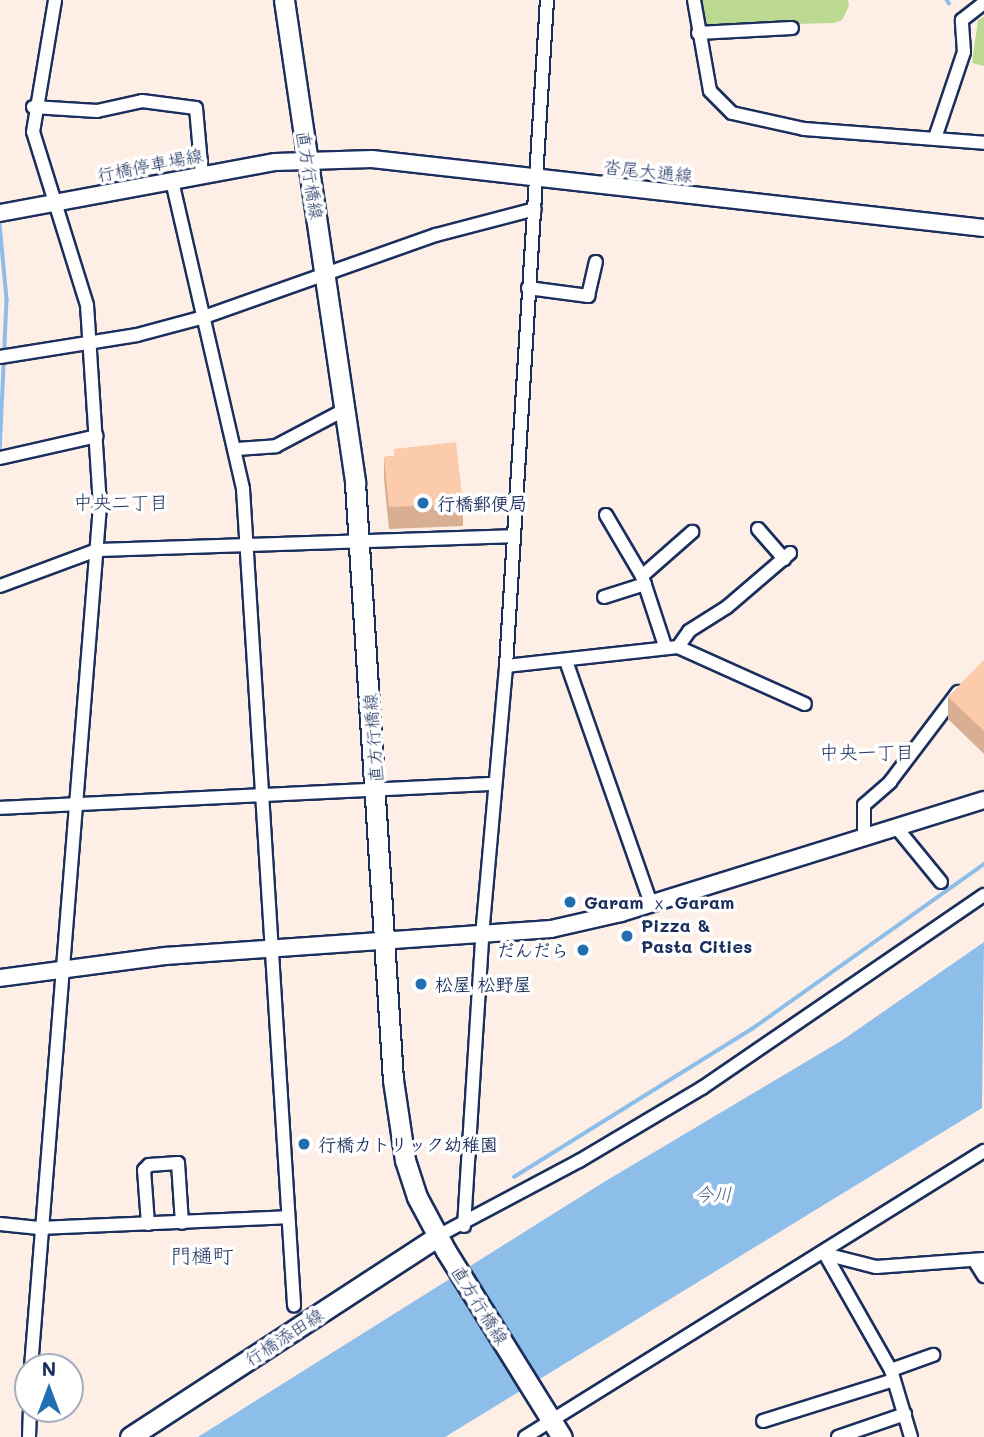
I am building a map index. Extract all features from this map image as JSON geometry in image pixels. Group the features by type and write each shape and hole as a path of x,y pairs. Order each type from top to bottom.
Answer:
{"main road":[{"name":"直方行橋線","path":"284,0 346,409 361,542 396,1116 417,1197 442,1244 554,1424"},
{"name":"行橋添田線","path":"130,1437 442,1244"}],"street":[{"path":"32,1353 60,968 97,550 97,436 88,305 36,149 33,107 55,0"},
{"path":"464,1226 493,785 506,666 547,0"},
{"path":"694,0 710,91 732,113 804,129 984,143"},
{"path":"935,138 964,52 962,20 984,3"},
{"path":"698,33 792,28"},
{"path":"33,107 97,111 142,101 195,108 202,175"},
{"name":"行橋停車場線","path":"0,213 307,158"},
{"name":"沓尾大通線","path":"307,158 372,159 984,228"},
{"path":"172,181 237,449 249,545 266,796 272,949 294,1305"},
{"path":"0,358 91,340 137,335 204,317 436,235 535,209"},
{"path":"528,288 588,296 596,262"},
{"path":"237,449 276,446 346,409"},
{"path":"0,458 97,436"},
{"path":"606,515 644,580 672,646"},
{"path":"672,646 689,631 727,607 787,556 758,530"},
{"path":"604,597 644,580 692,532"},
{"path":"0,586 97,550 513,536"},
{"path":"506,666 566,661 672,646 805,704"},
{"path":"566,661 651,904"},
{"path":"864,837 864,804 890,782 970,678"},
{"path":"0,808 266,796 376,788 493,785"},
{"path":"0,978 60,968 272,949 551,929 651,904 984,800"},
{"path":"895,827 941,883"},
{"path":"442,1244 464,1226 702,1088 984,895"},
{"path":"527,1437 554,1424 984,1151"},
{"path":"148,1224 144,1170 149,1165 178,1163 182,1223"},
{"path":"0,1224 39,1228 287,1217"},
{"path":"825,1254 876,1267 979,1260 984,1276"},
{"path":"825,1254 892,1375 911,1437"},
{"path":"763,1421 892,1375 933,1355"},
{"path":"838,1437 905,1414"}],"green space":[{"path":"701,0 848,0 849,6 842,20 834,23 716,26 704,25"},
{"path":"984,17 984,66 972,63 978,20"}],"water":[{"name":"今川","path":"984,942 982,1108 445,1437 198,1437 604,1182 841,1041"}],"building":[{"path":"456,442 463,504 389,507 384,457 394,456 394,449"},
{"path":"984,660 984,731 948,697"}],"waterway":[{"path":"0,224 7,300 0,456"},
{"path":"514,1177 752,1029 984,864"}],"place":[{"name":"行橋郵便局","path":"423,503"},
{"name":"Garam ｘ Garam","path":"570,902"},
{"name":"Pizza & Pasta Cities","path":"627,936"},
{"name":"だんだら","path":"583,950"},
{"name":"松屋 松野屋","path":"421,984"},
{"name":"行橋カトリック幼稚園","path":"304,1144"}],"district":[{"name":"中央二丁目","path":"121,502"},
{"name":"中央一丁目","path":"867,752"},
{"name":"門樋町","path":"202,1255"}]}
